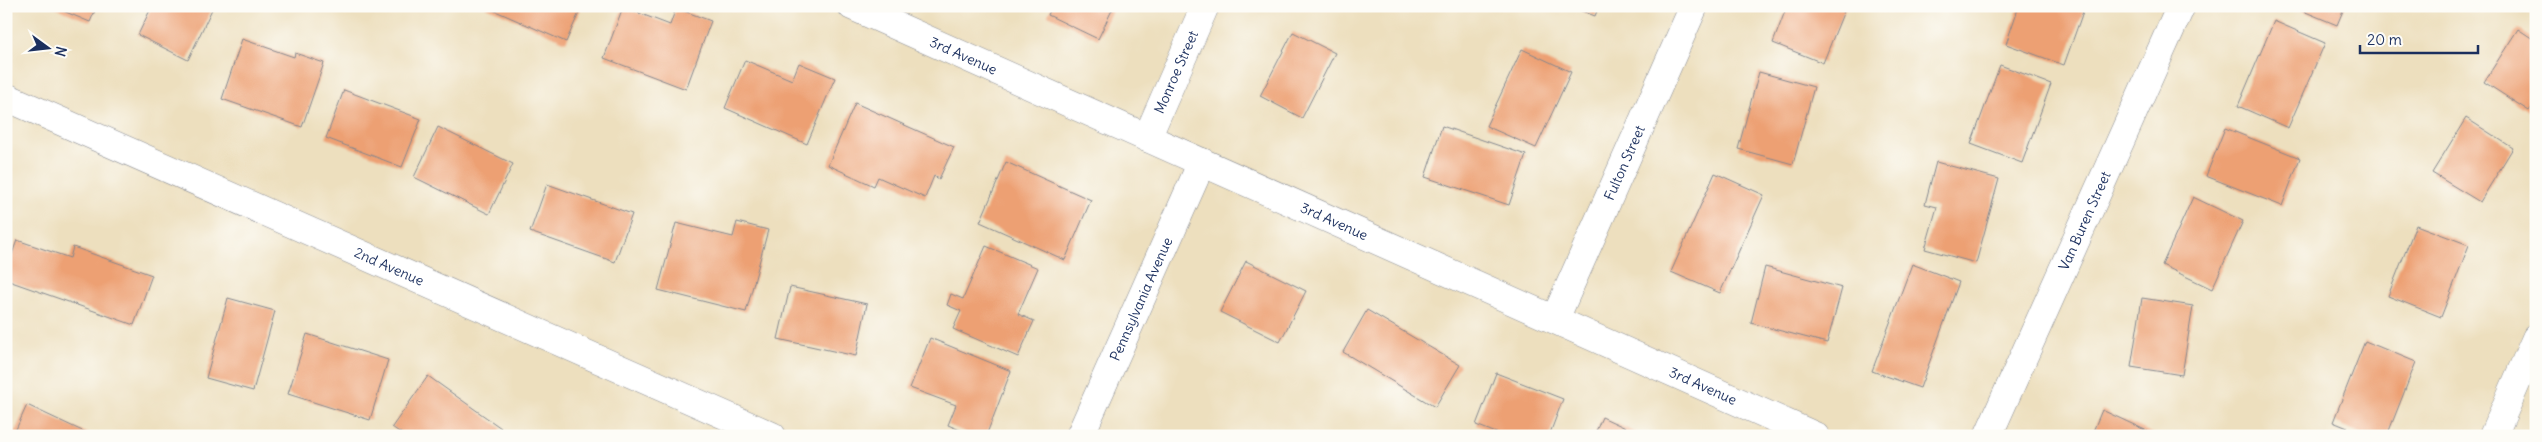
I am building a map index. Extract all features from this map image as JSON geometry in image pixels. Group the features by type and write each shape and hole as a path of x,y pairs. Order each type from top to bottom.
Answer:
{"street":[{"name":"3rd Avenue","path":"852,6 1815,436"},
{"name":"Monroe Street","path":"1147,138 1205,6"},
{"name":"Fulton Street","path":"1554,319 1694,6"},
{"name":"Van Buren Street","path":"1988,436 2181,6"},
{"name":"2nd Avenue","path":"6,97 772,436"},
{"name":"Pennsylvania Avenue","path":"1080,436 1202,162"},
{"path":"2492,436 2536,338"}],"building":[{"path":"51,6 97,6 90,22"},
{"path":"152,6 213,7 188,60 138,35"},
{"path":"484,6 582,6 566,42"},
{"path":"1052,6 1114,6 1098,39 1048,15"},
{"path":"1569,6 1599,6 1595,16"},
{"path":"1787,6 1846,6 1823,63 1773,43"},
{"path":"2019,6 2085,6 2064,65 2006,44"},
{"path":"2291,6 2345,6 2337,25"},
{"path":"623,7 670,25 676,8 711,21 686,89 604,58"},
{"path":"2274,21 2325,43 2288,128 2238,106"},
{"path":"2518,29 2536,41 2536,101 2529,111 2484,82"},
{"path":"1293,32 1335,53 1302,118 1260,96"},
{"path":"242,39 294,57 295,53 324,63 302,127 222,99"},
{"path":"1522,49 1571,72 1536,148 1486,126"},
{"path":"745,60 792,80 799,63 835,78 807,144 725,108"},
{"path":"2000,65 2051,84 2022,163 1971,144"},
{"path":"1759,72 1814,87 1793,164 1738,149"},
{"path":"344,90 421,119 402,167 326,138"},
{"path":"855,103 954,147 939,179 934,176 925,198 878,177 874,186 828,165"},
{"path":"2466,118 2513,148 2480,202 2432,173"},
{"path":"1442,126 1526,155 1509,205 1425,177"},
{"path":"438,127 513,164 489,214 414,177"},
{"path":"2225,128 2300,158 2282,206 2206,176"},
{"path":"1006,162 1091,200 1065,260 980,222"},
{"path":"1936,162 1999,179 1976,263 1925,249 1937,207 1925,204"},
{"path":"1715,173 1764,195 1720,293 1671,272"},
{"path":"547,184 632,214 615,262 530,232"},
{"path":"2193,197 2243,221 2212,289 2162,265"},
{"path":"737,222 768,230 746,312 658,290 676,223 733,237"},
{"path":"2416,225 2469,245 2441,317 2388,296"},
{"path":"17,240 70,258 73,247 152,275 134,325 6,280 6,271"},
{"path":"986,246 1038,268 1018,314 1034,321 1018,357 953,329 961,311 947,305 951,294 963,299"},
{"path":"1246,261 1306,291 1280,342 1220,312"},
{"path":"1912,264 1959,282 1920,388 1872,371"},
{"path":"1765,267 1842,288 1827,343 1751,323"},
{"path":"790,287 867,304 856,356 778,339"},
{"path":"228,298 275,311 253,391 206,378"},
{"path":"2142,298 2193,306 2182,375 2131,367"},
{"path":"1367,310 1460,365 1435,407 1343,352"},
{"path":"307,334 388,360 370,420 288,394"},
{"path":"930,338 1011,371 986,436 974,436 948,425 956,405 910,388"},
{"path":"2365,341 2416,362 2387,436 2367,436 2333,422"},
{"path":"1496,373 1563,399 1549,436 1504,436 1476,425"},
{"path":"428,376 501,428 496,436 405,436 392,427"},
{"path":"27,405 93,436 13,436"},
{"path":"2102,410 2158,436 2091,436"},
{"path":"1602,417 1643,436 1594,436"},
{"path":"523,430 535,436 520,436"}]}
